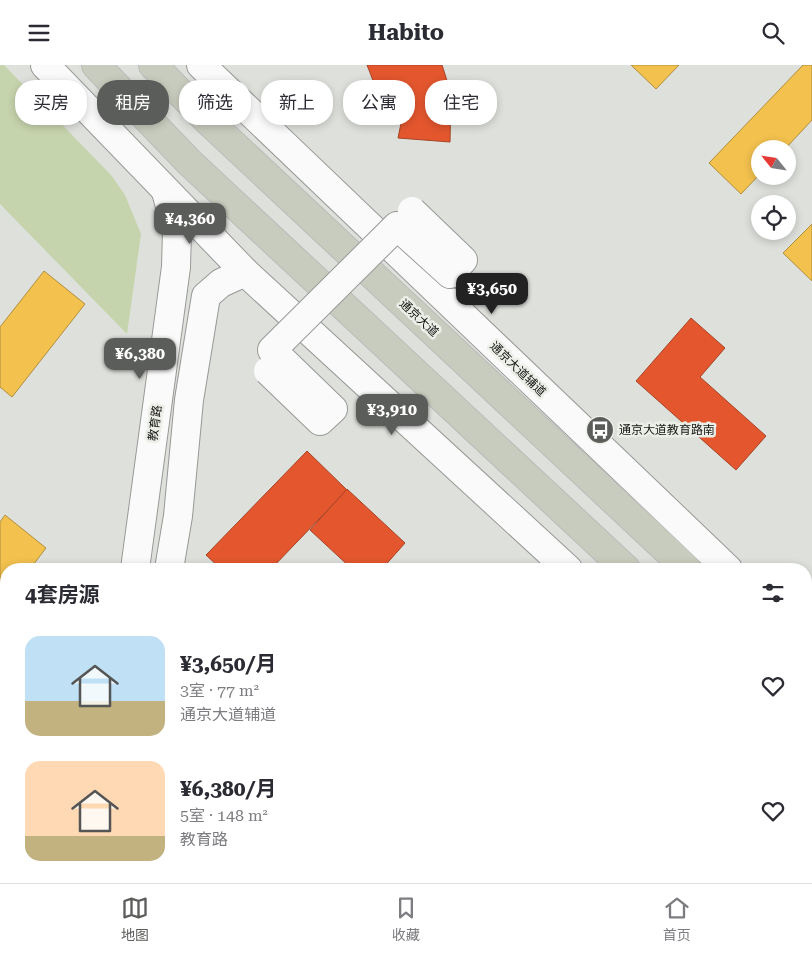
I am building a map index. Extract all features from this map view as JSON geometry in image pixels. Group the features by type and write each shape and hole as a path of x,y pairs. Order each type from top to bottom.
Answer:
{"highway":[{"path":"96,65 189,162 620,563"},
{"name":"通京大道","path":"153,65 214,126 681,563"}],"street":[{"path":"46,65 245,272 561,563"},
{"name":"通京大道辅道","path":"214,71 722,563"},
{"name":"教育路","path":"135,563 176,267 177,231 165,189"},
{"path":"268,371 320,421 333,409 272,350 397,226 450,274 463,260 412,211"},
{"path":"170,563 178,516 189,400 206,296 221,283 245,272"}],"green space":[{"path":"0,65 4,65 19,80 15,80 15,125 62,125 111,175 125,195 141,234 127,334 0,204"}],"building: 住宅":[{"path":"631,65 679,65 656,89"},
{"path":"803,65 812,65 812,120 793,140 751,140 751,183 741,194 709,163"},
{"path":"812,224 812,281 783,253"},
{"path":"44,271 85,304 12,397 0,387 0,327"},
{"path":"5,515 46,548 35,563 0,563 0,522"}],"building: 商业":[{"path":"367,65 442,65 447,80 425,80 425,125 450,125 450,142 398,138 401,125 415,125 415,80 373,80"},
{"path":"691,318 725,348 700,377 766,436 736,470 636,381"},
{"path":"307,451 347,490 277,563 215,563 206,555"},
{"path":"347,489 405,543 387,563 346,563 310,530"}],"place":[{"name":"通京大道教育路南","path":"600,430"}]}
